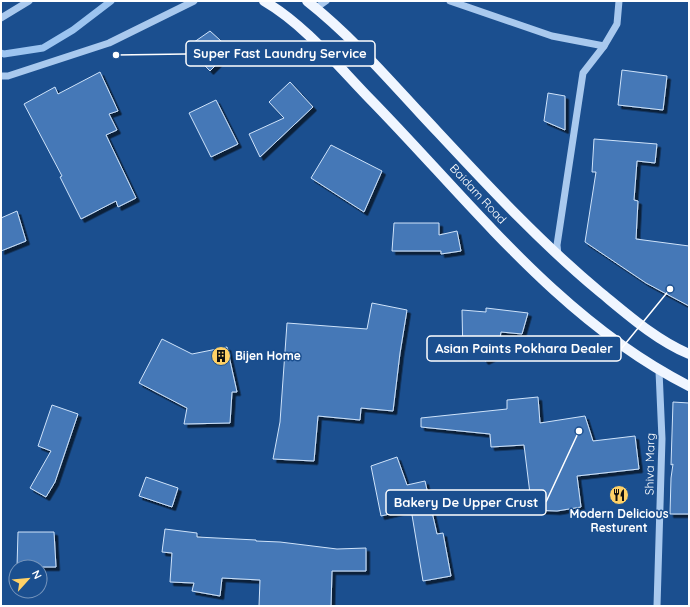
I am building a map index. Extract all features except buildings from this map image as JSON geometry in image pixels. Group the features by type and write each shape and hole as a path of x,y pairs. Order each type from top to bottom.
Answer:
{"main road":[{"name":"Baidam Road","path":"264,1 300,27 402,132 482,219 561,297 615,340 660,371 689,386"},
{"name":"Baidam Road","path":"306,1 316,8 356,44 500,198 558,255 634,320 678,350 689,354"}],"street":[{"path":"1,18 29,1"},
{"path":"1,76 8,76 109,43 194,1"},
{"path":"316,8 326,1"},
{"path":"450,1 552,36 604,46"},
{"path":"558,255 557,245 583,73 604,46 617,24 619,1"},
{"name":"Shiva Marg","path":"657,606 662,439 660,371"}],"waterway":[{"path":"1,53 4,54 43,48 73,30 111,1"}],"place":[{"name":"Super Fast Laundry Service","path":"116,55"},
{"name":"Asian Paints Pokhara Dealer","path":"670,289"},
{"name":"Bijen Home","path":"221,356"},
{"name":"Bakery De Upper Crust","path":"579,431"},
{"name":"Modern Delicious Resturent","path":"619,495"}]}
